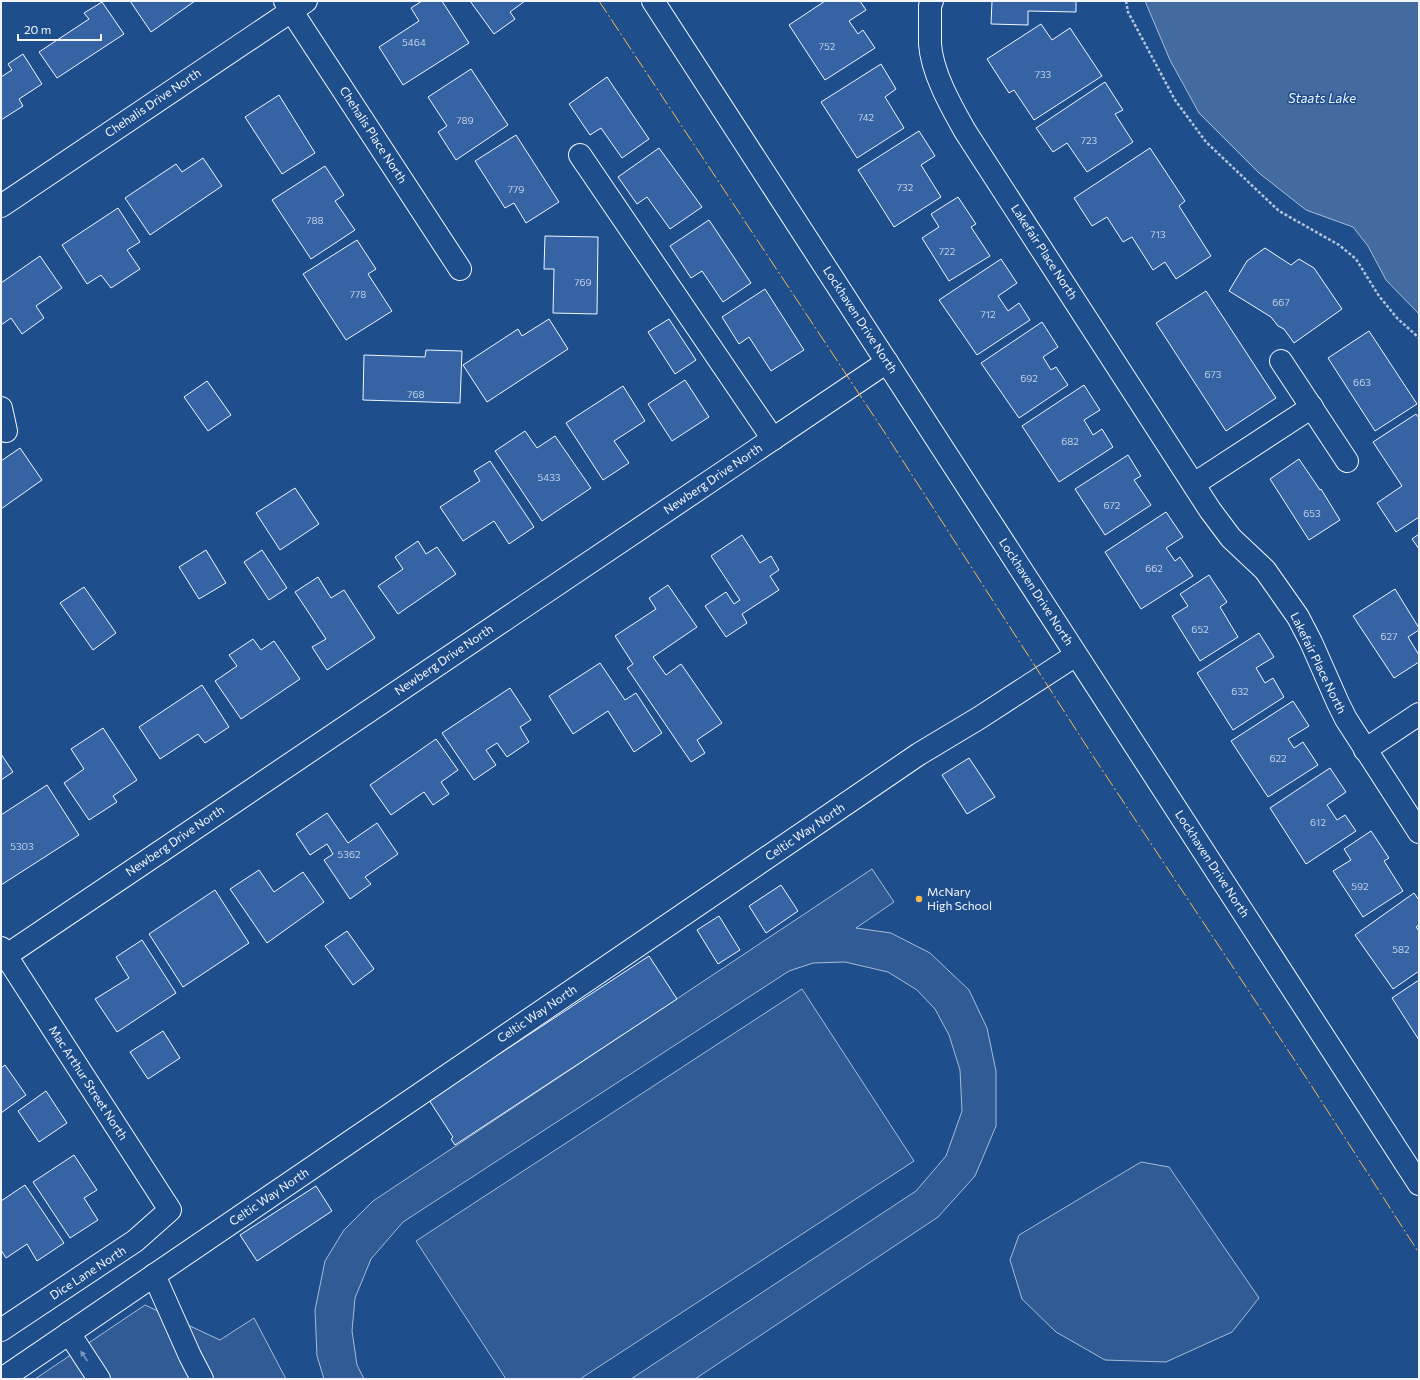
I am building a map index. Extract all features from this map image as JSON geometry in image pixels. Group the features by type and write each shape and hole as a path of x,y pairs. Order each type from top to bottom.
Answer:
{"street":[{"name":"Lockhaven Drive North","path":"653,1 1419,1184"},
{"name":"Lakefair Place North","path":"930,3 930,46 937,74 947,100 965,131 1194,484 1231,538 1265,570 1298,617 1311,642 1338,703 1365,750 1419,832"},
{"name":"Chehalis Drive North","path":"1,206 294,4"},
{"name":"Chehalis Place North","path":"294,4 460,269"},
{"path":"580,155 773,438"},
{"path":"1281,360 1347,461"},
{"name":"Newberg Drive North","path":"3,954 887,362"},
{"path":"1194,484 1312,407"},
{"path":"1,408 6,430"},
{"name":"Celtic Way North","path":"6,1378 69,1333 919,754 979,718 1076,655"},
{"path":"1365,750 1419,714"},
{"name":"Mac Arthur Street North","path":"3,954 170,1210"},
{"name":"Dice Lane North","path":"1,1330 135,1242 170,1210"},
{"path":"154,1275 190,1356 202,1379"},
{"path":"69,1333 99,1379"}],"path":[{"path":"1126,1 1128,12 1175,100 1206,142 1279,211 1340,245 1356,259 1379,296 1397,318 1419,338"}],"shaded area":[{"path":"872,869 894,902 856,928 891,933 930,953 969,990 987,1028 996,1071 996,1126 975,1176 938,1217 695,1379 631,1379 916,1191 946,1156 962,1111 960,1070 949,1035 935,1009 917,990 888,972 845,962 813,963 789,971 403,1222 371,1259 355,1298 352,1331 357,1365 364,1379 324,1379 317,1356 315,1310 325,1261 344,1230 373,1201"},
{"path":"802,989 914,1161 580,1379 506,1379 416,1241"},
{"path":"1141,1162 1169,1167 1259,1298 1232,1332 1166,1362 1105,1360 1056,1332 1022,1299 1010,1260 1019,1235"},
{"path":"145,1305 220,1340 254,1318 286,1379 35,1379"}],"water":[{"name":"Staats Lake","path":"1145,1 1419,1 1419,314 1386,280 1368,246 1353,227 1306,210 1259,173 1199,113 1170,60"}],"building":[{"path":"130,1 195,1 151,32"},
{"path":"422,1 442,1 469,43 403,85 379,47 419,21 411,8"},
{"path":"470,1 525,1 510,12 515,19 494,34"},
{"path":"825,1 860,1 866,10 849,21 858,34 863,30 875,48 825,80 789,25"},
{"path":"992,1 1076,1 1076,12 1028,11 1028,25 991,24"},
{"path":"102,2 124,34 57,78 39,52 89,19 84,13"},
{"path":"1041,24 1052,40 1070,28 1102,76 1034,120 1014,90 1009,93 987,59"},
{"path":"23,54 42,84 19,99 23,106 1,120 1,77 12,70 8,64"},
{"path":"881,64 896,89 885,97 904,128 857,158 821,102"},
{"path":"471,69 508,125 456,160 438,132 447,126 428,97"},
{"path":"607,77 649,139 622,158 601,128 590,135 569,104"},
{"path":"1105,82 1123,110 1115,114 1133,142 1087,172 1067,143 1053,152 1036,128"},
{"path":"279,95 315,153 282,174 245,117"},
{"path":"919,131 935,156 921,165 941,197 894,227 858,170"},
{"path":"516,135 559,202 526,223 514,203 505,208 475,161"},
{"path":"659,148 702,207 670,229 647,197 637,204 618,177"},
{"path":"1150,148 1185,201 1179,206 1211,256 1176,279 1165,262 1153,270 1132,237 1123,242 1107,217 1092,226 1074,198"},
{"path":"203,158 222,186 150,235 125,198 176,164 182,172"},
{"path":"325,166 344,195 335,201 355,230 311,259 272,200"},
{"path":"958,197 976,224 971,227 990,256 949,281 922,238 939,227 931,214"},
{"path":"118,208 140,242 127,250 140,269 111,288 101,275 87,284 62,245"},
{"path":"709,220 751,283 723,302 702,271 691,278 670,246"},
{"path":"545,236 598,237 597,314 553,313 554,269 544,269"},
{"path":"357,240 376,269 368,274 392,311 346,340 303,274"},
{"path":"1265,248 1291,265 1299,259 1314,268 1342,309 1294,343 1284,329 1278,326 1271,317 1229,291 1247,261"},
{"path":"40,256 62,288 36,306 44,318 22,334 11,318 1,325 1,283"},
{"path":"1001,259 1017,283 998,296 1008,311 1019,303 1030,320 977,355 939,300"},
{"path":"765,289 804,350 771,371 749,337 739,344 722,317"},
{"path":"1206,291 1276,398 1226,431 1156,323"},
{"path":"549,319 568,349 487,402 463,365 518,329 522,336"},
{"path":"669,319 696,360 675,374 648,332"},
{"path":"1042,322 1058,347 1043,357 1051,370 1056,367 1068,385 1019,418 981,363"},
{"path":"1369,331 1417,404 1375,431 1328,358"},
{"path":"426,350 462,351 460,403 363,400 364,355 425,357"},
{"path":"685,380 709,417 672,441 648,404"},
{"path":"207,381 231,415 208,431 184,397"},
{"path":"1084,385 1100,410 1084,420 1093,435 1102,429 1113,447 1059,482 1022,426"},
{"path":"623,386 645,421 614,441 629,463 603,480 566,423"},
{"path":"1416,414 1419,418 1419,517 1396,532 1377,503 1402,486 1373,442"},
{"path":"525,431 537,448 555,436 591,488 542,521 495,451"},
{"path":"20,448 42,480 1,509 1,461"},
{"path":"1128,455 1141,476 1134,480 1151,505 1105,535 1075,489"},
{"path":"1299,459 1320,490 1321,489 1340,520 1309,540 1270,479"},
{"path":"490,461 534,527 509,544 494,521 463,541 440,507 480,481 474,471"},
{"path":"295,488 319,524 280,550 256,513"},
{"path":"1166,512 1183,537 1166,548 1175,561 1180,557 1193,576 1141,609 1105,552"},
{"path":"1419,534 1419,549 1412,539"},
{"path":"742,535 760,563 771,556 779,570 770,576 779,590 742,614 747,623 726,637 705,606 726,592 734,604 740,600 711,556"},
{"path":"418,541 426,554 437,547 456,574 398,614 378,586 403,569 395,557"},
{"path":"206,550 226,583 199,599 179,567"},
{"path":"262,550 287,588 269,600 244,562"},
{"path":"1209,575 1227,602 1220,607 1238,637 1200,661 1172,616 1188,606 1180,594"},
{"path":"318,577 331,598 344,590 375,638 327,670 312,647 326,639 295,592"},
{"path":"668,585 697,627 653,657 666,675 681,664 722,723 697,740 705,753 691,762 627,668 633,664 615,636 656,609 649,598"},
{"path":"84,587 116,633 93,650 60,603"},
{"path":"1395,589 1419,628 1419,630 1408,637 1419,655 1419,662 1394,678 1353,616"},
{"path":"1259,633 1274,657 1256,668 1265,683 1273,678 1284,697 1233,730 1197,673"},
{"path":"253,639 261,650 274,641 300,679 241,719 215,681 237,666 229,655"},
{"path":"600,663 625,700 636,693 662,733 634,752 608,711 573,734 549,696"},
{"path":"202,685 229,727 205,743 198,734 160,759 139,727"},
{"path":"510,688 531,720 520,727 529,742 507,757 497,743 486,750 496,765 474,780 442,733"},
{"path":"1293,701 1309,726 1288,739 1294,748 1303,742 1318,765 1268,797 1231,741"},
{"path":"103,728 137,780 113,796 117,802 89,820 64,783 84,769 71,749"},
{"path":"436,739 458,770 441,782 449,794 433,805 424,792 391,815 370,785"},
{"path":"1,754 13,772 1,780"},
{"path":"969,758 995,797 967,814 942,775"},
{"path":"1330,768 1346,792 1327,805 1337,820 1345,815 1356,831 1306,864 1270,808"},
{"path":"47,785 79,835 1,885 1,815"},
{"path":"327,813 348,843 377,823 398,854 365,877 371,884 350,899 324,860 333,854 327,844 310,855 296,834"},
{"path":"1371,831 1389,858 1384,861 1403,891 1363,917 1333,871 1351,860 1344,849"},
{"path":"259,870 274,892 303,872 324,902 267,943 230,889"},
{"path":"781,885 798,911 766,933 749,906"},
{"path":"215,890 249,943 183,987 149,934"},
{"path":"1414,893 1419,900 1419,925 1416,927 1419,931 1419,971 1393,989 1355,935"},
{"path":"719,916 740,950 718,964 697,930"},
{"path":"347,931 374,969 353,985 325,946"},
{"path":"142,940 176,993 117,1032 95,999 129,978 116,957"},
{"path":"649,956 677,999 455,1145 451,1139 453,1137 429,1100"},
{"path":"1419,980 1419,1040 1392,998"},
{"path":"163,1031 180,1058 148,1079 130,1052"},
{"path":"5,1065 26,1095 1,1113 1,1068"},
{"path":"46,1091 67,1123 39,1142 18,1111"},
{"path":"74,1155 97,1190 84,1198 98,1220 70,1238 33,1182"},
{"path":"25,1185 64,1243 37,1261 27,1244 6,1258 1,1250 1,1201"},
{"path":"316,1186 332,1211 257,1261 240,1235"}],"power":[{"path":"599,1 883,430 1091,753 1309,1082 1419,1253"}],"place":[{"name":"McNary High School","path":"919,899"}]}
